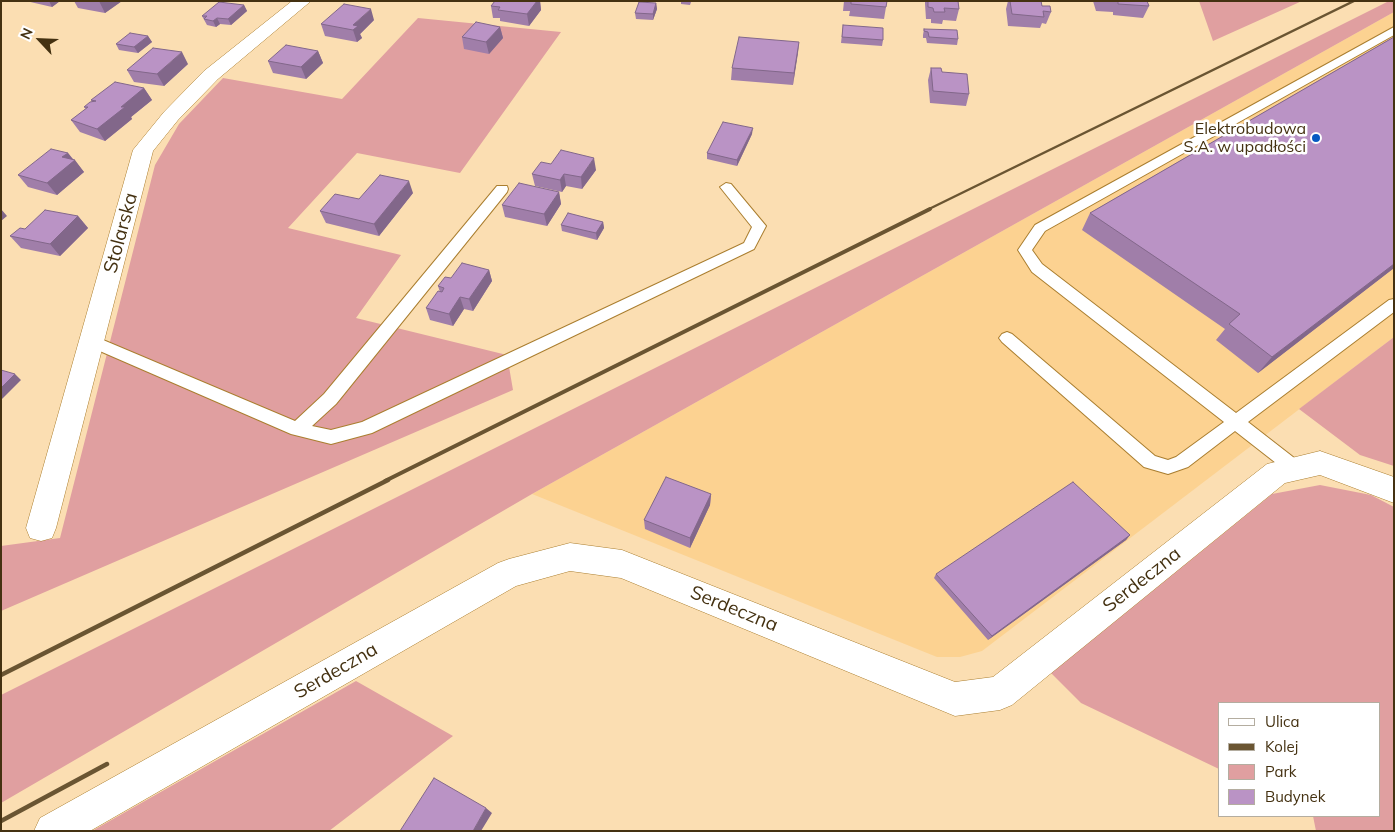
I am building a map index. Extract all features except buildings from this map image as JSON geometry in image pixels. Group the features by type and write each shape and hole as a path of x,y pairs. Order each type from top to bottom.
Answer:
{"street":[{"name":"Stolarska","path":"41,528 143,150 211,75 303,1"},
{"name":"Serdeczna","path":"53,831 509,573 570,557 622,564 955,699 1000,693 1277,473 1320,463 1394,490"}],"lane":[{"path":"1296,469 1036,268 1025,250 1040,228 1394,30"},
{"path":"92,341 297,429 331,437 366,428 749,246 759,226 726,187"},
{"path":"297,429 330,399 502,189"},
{"path":"1007,338 1150,462 1168,467 1182,462 1394,304"}],"shaded area":[{"path":"1394,12 1394,337 982,651 960,657 937,657 532,494"}],"green space":[{"path":"1199,1 1302,1 1213,41"},
{"path":"1389,1 1394,1 1394,12 532,494 1,803 1,695"},
{"path":"418,18 561,32 460,173 357,153 288,228 401,255 356,318 507,355 513,390 1,611 1,546 60,538 155,165 179,124 223,78 342,99"},
{"path":"1394,337 1394,466 1360,455 1299,409"},
{"path":"1320,485 1371,495 1394,507 1394,831 1316,831 1313,817 1380,817 1380,702 1218,702 1218,769 1081,703 1051,673 1272,494"},
{"path":"356,681 453,736 329,831 92,831"}],"railway":[{"path":"927,210 1354,1"},
{"path":"385,481 930,209"},
{"path":"1,675 388,480"},
{"path":"1,821 107,764"}],"place":[{"name":"Elektrobudowa S.A. w upadłości","path":"1316,138"}]}
